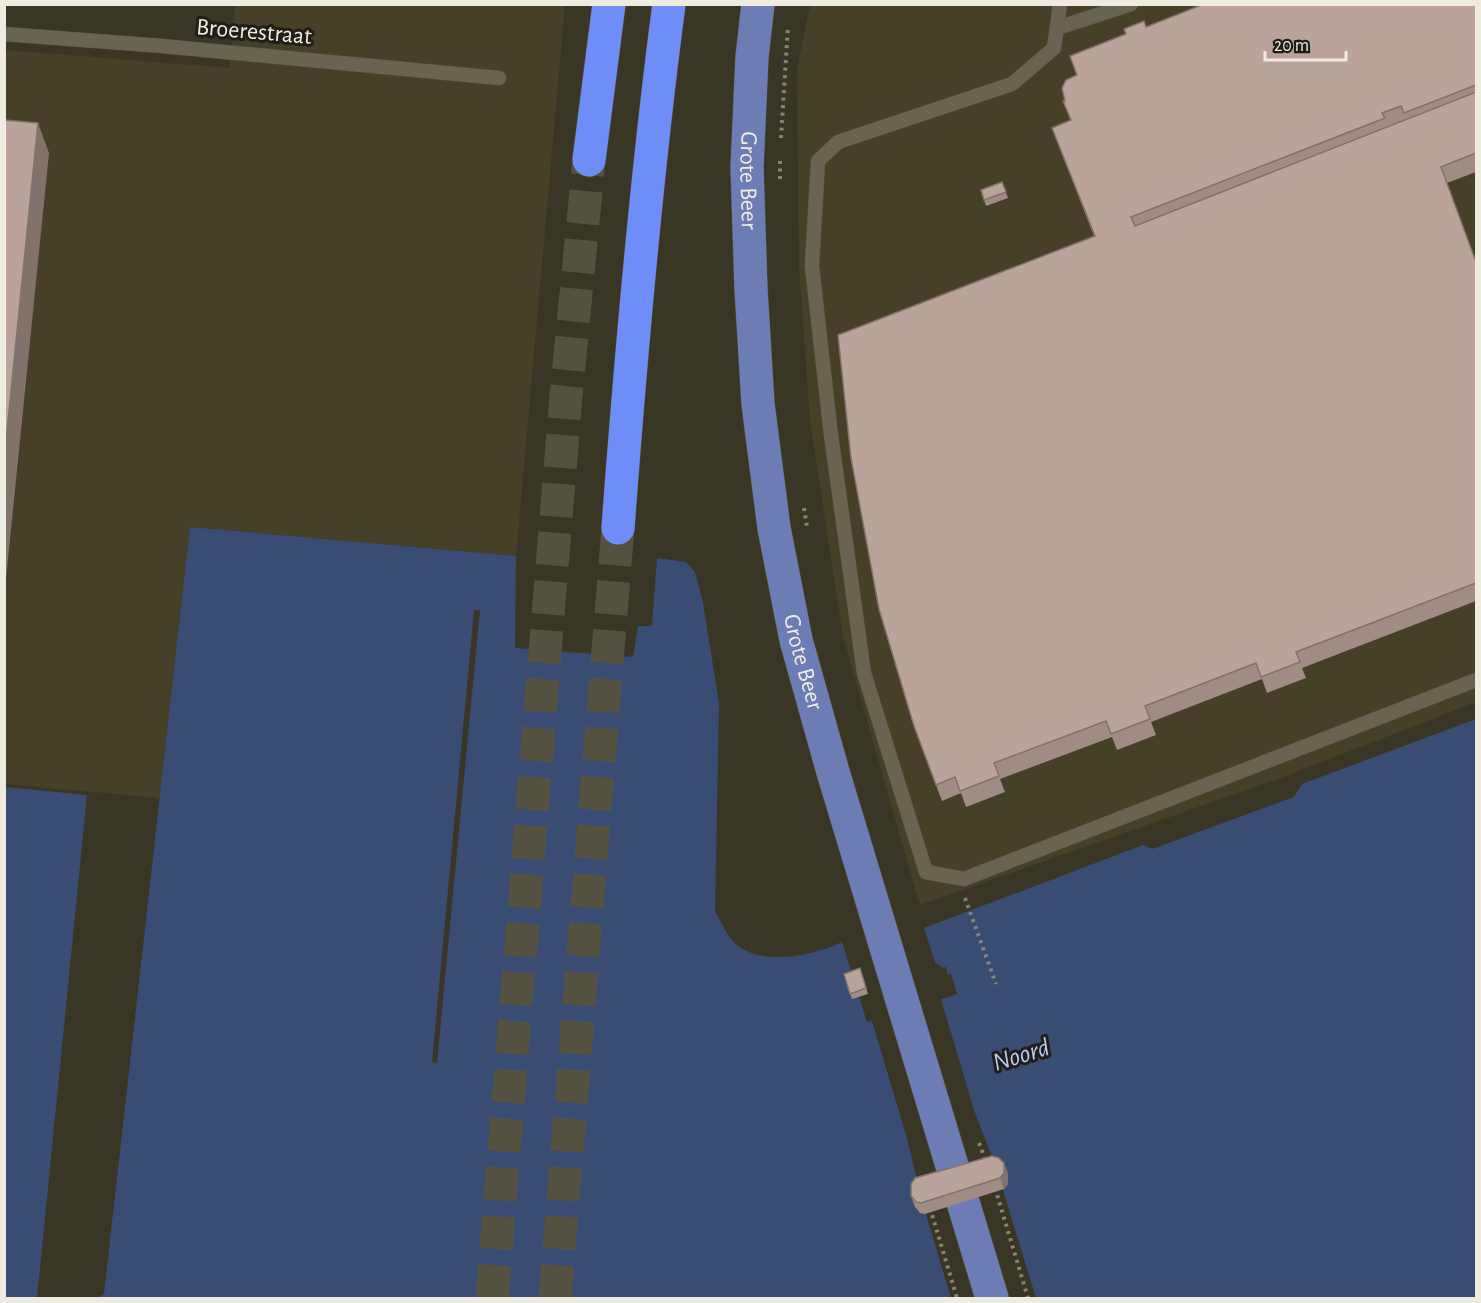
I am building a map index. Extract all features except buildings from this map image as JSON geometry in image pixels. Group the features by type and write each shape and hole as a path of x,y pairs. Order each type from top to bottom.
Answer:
{"highway":[{"path":"589,160 609,4"},
{"path":"618,528 634,313 654,117 669,4"}],"main road":[{"name":"Grote Beer","path":"758,4 752,57 747,167 758,404 774,528 796,640 832,772 992,1299"}],"lane":[{"path":"1060,4 1054,48 1012,84 838,142 818,161 812,266 831,435 864,673 926,872 963,879 1476,680"},
{"path":"1057,28 1131,4"},
{"name":"Broerestraat","path":"4,34 162,46 499,78"}],"path":[{"path":"965,897 996,984"},
{"path":"994,1185 1028,1299"},
{"path":"929,1204 957,1299"}],"shaded area":[{"path":"235,5 565,5 516,556 190,527 160,798 5,784 4,50 230,68"},
{"path":"810,5 1476,5 1476,702 1286,776 920,905 843,637 810,420 799,265 797,69"}],"water":[{"name":"Noord","path":"190,527 516,556 515,648 633,657 638,626 652,626 657,558 686,562 695,572 703,603 719,703 715,911 731,939 742,948 755,954 770,957 802,955 844,941 867,1022 957,994 951,974 948,975 935,963 924,928 1143,845 1152,849 1294,797 1302,784 1476,719 1476,1298 97,1298 104,1294","holes":["474,610 480,610 437,1063 432,1062","1008,1174 1008,1184 1004,1189 925,1214 918,1211 914,1204"]},
{"path":"4,787 87,795 37,1298 5,1298"}],"pier":[{"path":"923,925 935,963 942,968 946,967 948,975 951,974 957,994 941,999 974,1110 997,1170 920,1192 906,1135 872,1021 867,1022 842,942 847,940 869,1019 954,992 949,978 932,964 921,929"},
{"path":"1002,1187 1036,1298 951,1298 925,1211"}],"tunnel":[{"path":"492,1298 566,396 589,160"},
{"path":"555,1298 618,528"}]}
